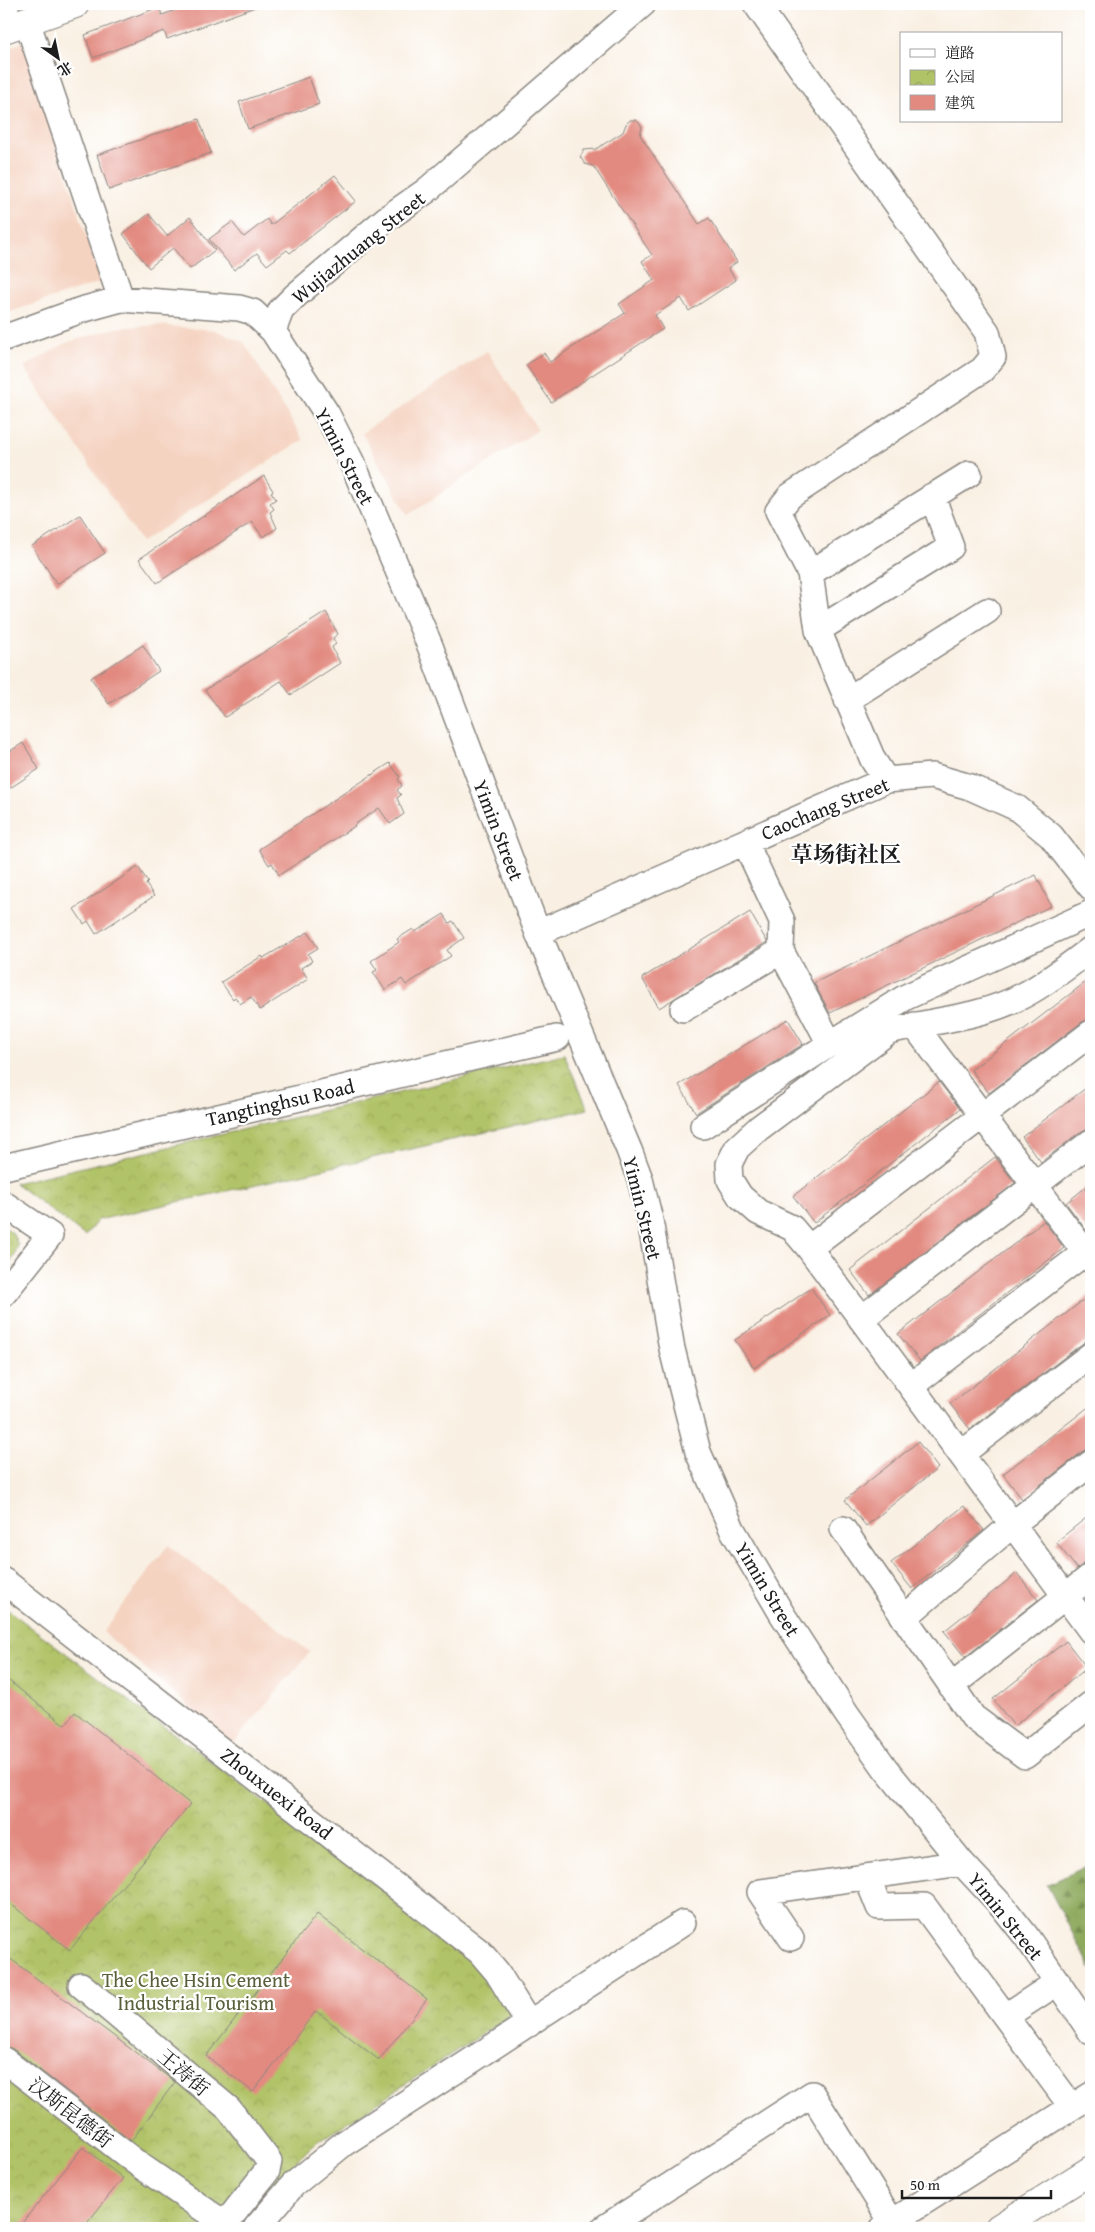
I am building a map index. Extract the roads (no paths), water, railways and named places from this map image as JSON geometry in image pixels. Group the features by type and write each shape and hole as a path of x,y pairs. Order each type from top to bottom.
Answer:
{"main road":[{"path":"15,25 75,4"},
{"path":"999,2228 1091,2170"}],"street":[{"name":"Wujiazhuang Street","path":"273,331 281,310 295,296 386,219 426,191 643,4"},
{"path":"756,4 987,332 993,357 982,370 790,496 778,511 810,573 818,630 873,760 886,780"},
{"path":"15,25 121,299"},
{"path":"4,338 81,310 121,299 239,308 253,312 273,331"},
{"name":"Yimin Street","path":"273,331 326,414 355,469 430,646 538,933 640,1179 650,1220 672,1349 698,1452 732,1529 782,1614 846,1713 885,1768 962,1863 1003,1907 1058,1982 1091,2032"},
{"path":"810,573 969,474"},
{"path":"818,630 951,547 932,496"},
{"path":"847,700 987,611"},
{"name":"Caochang Street","path":"538,933 886,780 932,776 970,787 1017,808 1051,836 1091,887"},
{"path":"746,842 782,921 781,951 830,1044"},
{"path":"703,1126 906,997 1091,913"},
{"path":"1091,949 1023,996 993,1008 952,1020 914,1025 889,1031 759,1128 737,1148 729,1164 730,1180 740,1196 758,1212 792,1228 809,1248 1091,1630"},
{"path":"682,1009 781,951"},
{"path":"911,1386 1089,1254 1035,1186 914,1025"},
{"path":"809,1248 1091,1033"},
{"name":"Tangtinghsu Road","path":"4,1167 557,1038"},
{"path":"862,1319 1091,1142"},
{"path":"4,1204 50,1235 4,1293"},
{"path":"962,1454 1091,1355"},
{"path":"904,1618 1013,1524 1091,1463"},
{"path":"844,1529 973,1717 1026,1756 1091,1704"},
{"path":"951,1686 1091,1576"},
{"name":"Zhouxuexi Road","path":"4,1581 480,1952 497,1972 529,2024"},
{"path":"791,1938 760,1892 962,1863"},
{"path":"604,2228 812,2094 888,2225 1081,2101 1006,2016 924,1906 878,1908 867,1877"},
{"path":"256,2228 292,2185 343,2144 683,1923"},
{"path":"1006,2016 1058,1982"},
{"name":"王涛街","path":"81,1985 229,2109 269,2161 267,2171 223,2226"},
{"name":"汉斯昆德街","path":"4,2060 138,2164 223,2226"}],"district":[{"name":"草场街社区","path":"846,854"}],"park label":[{"name":"The Chee Hsin Cement Industrial Tourism","path":"196,1990"}]}
